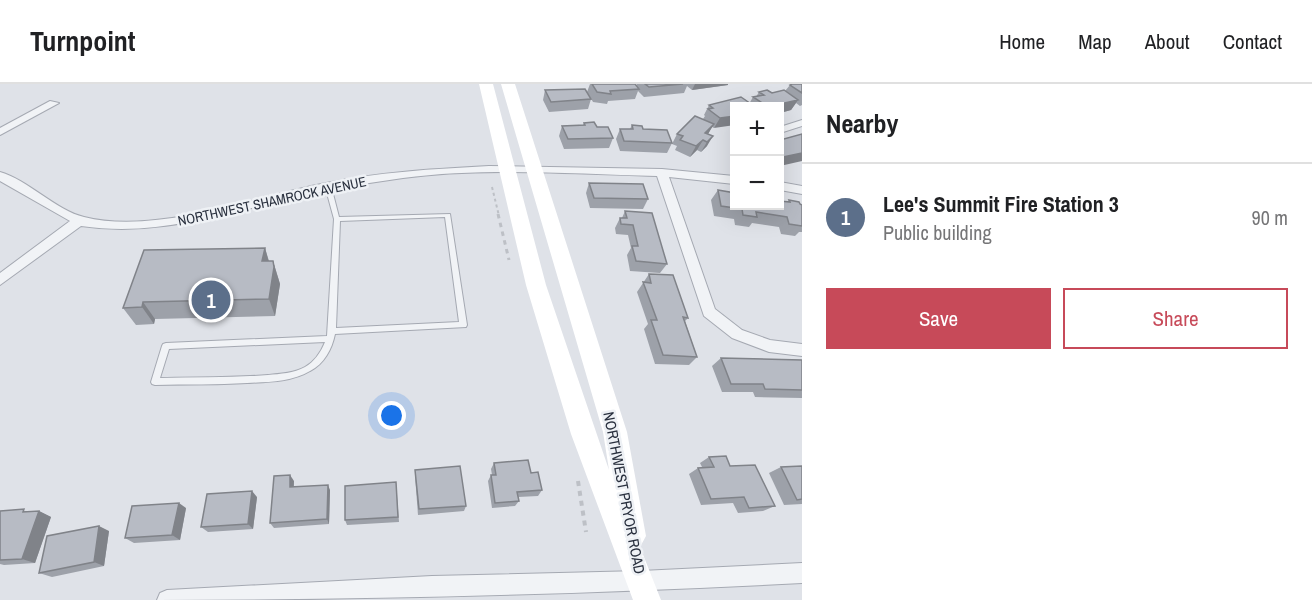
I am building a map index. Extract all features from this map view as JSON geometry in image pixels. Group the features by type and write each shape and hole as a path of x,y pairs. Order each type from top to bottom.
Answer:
{"main road":[{"name":"NORTHWEST PRYOR ROAD","path":"486,84 536,285 583,434 644,590"},
{"name":"NORTHWEST PRYOR ROAD","path":"508,84 615,432 644,590"}],"street":[{"path":"0,132 54,103"},
{"path":"784,129 802,123"},
{"name":"NORTHWEST SHAMROCK AVENUE","path":"0,176 79,221 112,226 174,222 328,186 405,174 508,171 662,173 730,180"},
{"path":"662,173 709,312 737,334 769,346 802,350"},
{"path":"784,187 802,190"},
{"path":"0,280 79,221"},
{"path":"167,600 644,590 802,573"}],"lane":[{"path":"328,186 337,219 331,335 329,349 307,369 282,376 155,382 166,346 331,335 463,325 448,215 337,219"}],"building":[{"path":"592,84 635,84 639,89 610,91 611,94 597,92"},
{"path":"645,84 683,84 649,87"},
{"path":"802,84 802,93 790,85"},
{"path":"585,89 591,99 551,102 545,90"},
{"path":"767,90 772,93 784,90 798,100 784,103 761,102 753,97 764,95 759,92"},
{"path":"741,97 748,102 730,102 730,117 720,118 708,109 713,108 709,105"},
{"path":"695,116 714,124 705,133 713,136 707,142 703,140 696,146 680,140 683,136 677,134"},
{"path":"594,122 597,127 608,127 613,138 568,139 562,126 585,125 584,123"},
{"path":"632,125 642,126 643,129 667,130 672,143 624,141 620,129 633,129"},
{"path":"802,134 802,153 784,157 784,139"},
{"path":"589,183 643,184 648,199 594,198"},
{"path":"718,190 730,192 730,207 721,206"},
{"path":"789,200 802,205 802,226 789,224 787,217 756,212 757,217 743,215 742,210 784,210 784,201 790,202"},
{"path":"625,211 652,213 667,264 636,261 632,246 638,246 633,225 621,224 620,218 627,218"},
{"path":"265,248 262,261 273,261 274,267 269,299 143,302 142,307 123,308 144,250"},
{"path":"649,274 673,275 688,318 683,317 697,357 663,355 651,320 657,320 643,282 651,283"},
{"path":"721,358 802,360 802,390 765,389 763,384 731,384"},
{"path":"726,456 730,466 755,465 775,506 749,508 744,497 711,499 698,468 714,467 709,457"},
{"path":"528,460 531,473 538,472 542,490 517,492 519,501 495,503 491,475 496,475 494,463"},
{"path":"460,466 466,506 419,509 415,470"},
{"path":"802,466 802,499 797,500 781,467"},
{"path":"290,475 290,487 328,485 327,519 270,523 274,476"},
{"path":"396,482 398,517 345,520 345,486"},
{"path":"252,491 248,524 201,527 207,494"},
{"path":"179,503 172,535 125,538 132,506"},
{"path":"24,509 23,512 39,511 22,559 0,560 0,511"},
{"path":"99,526 94,562 39,573 47,536"}],"place":[{"name":"Lee's Summit Fire Station 3","path":"211,300"}]}
